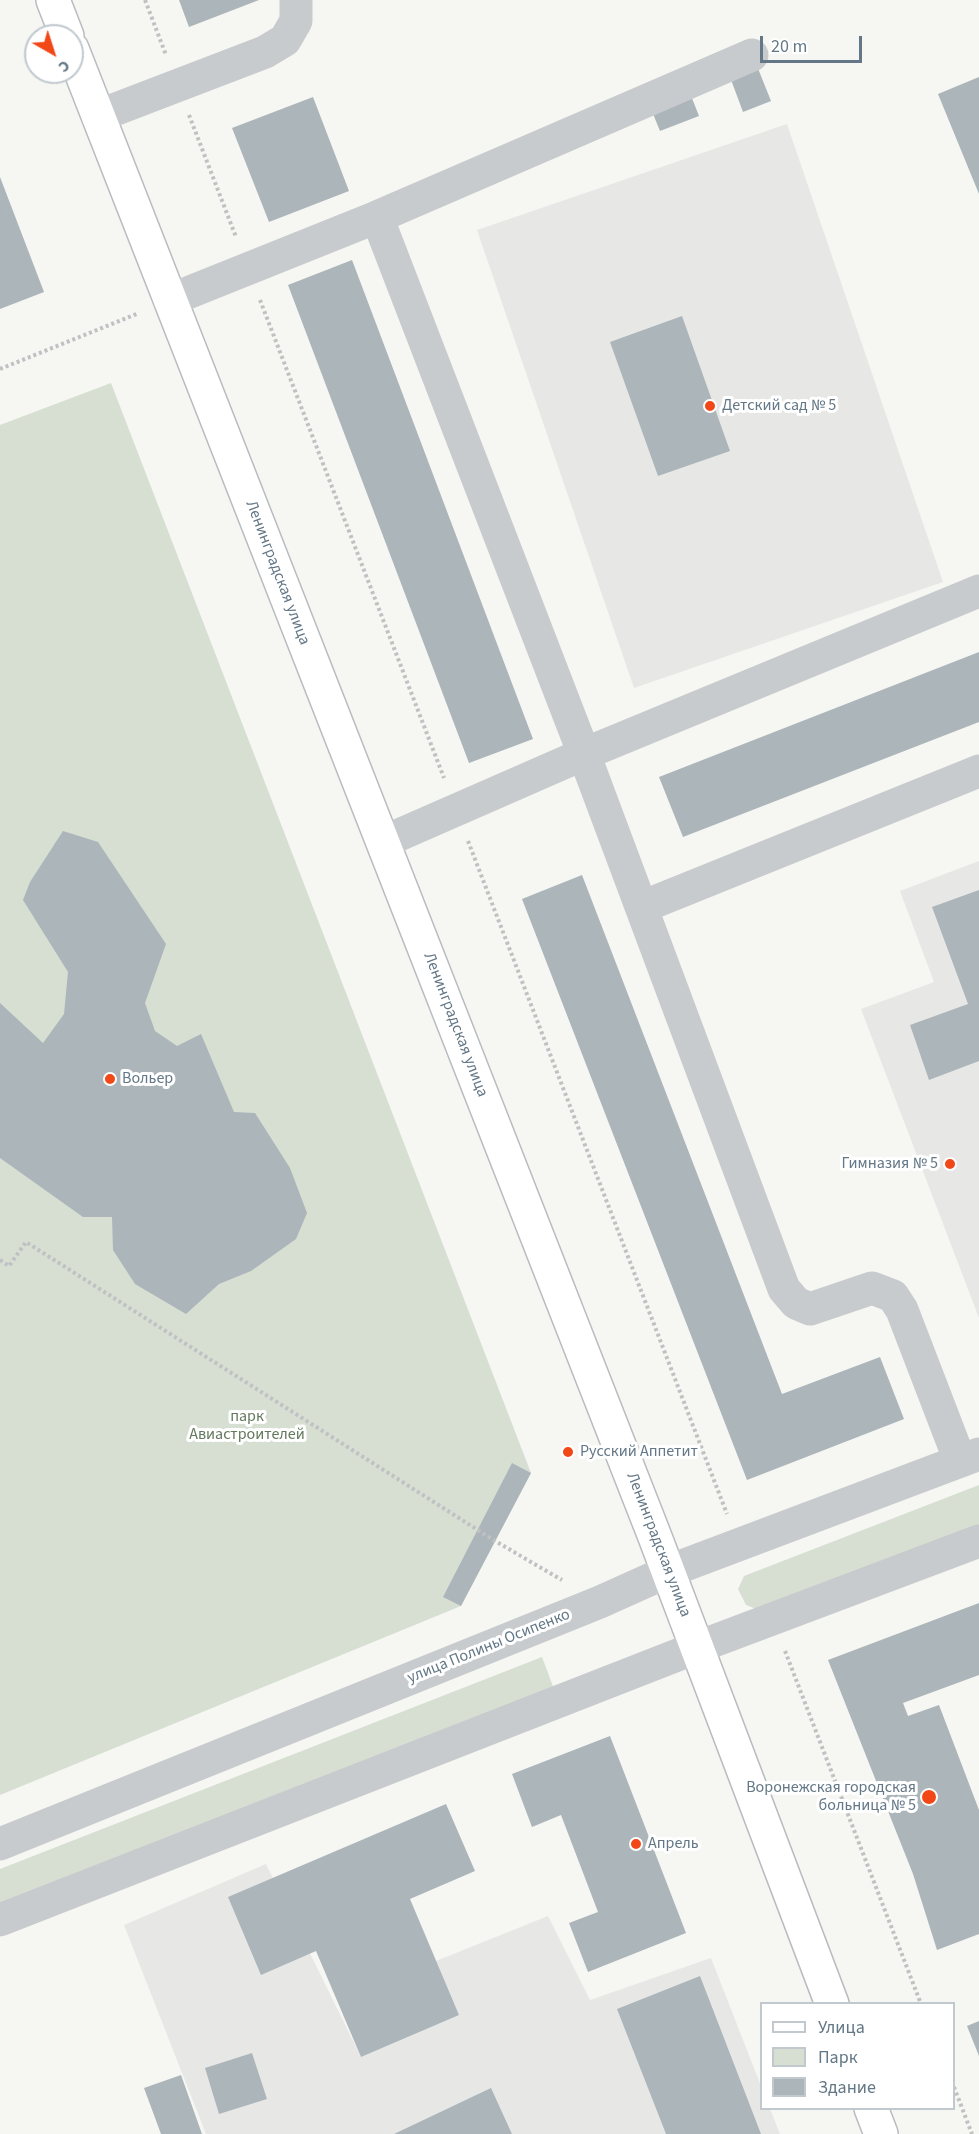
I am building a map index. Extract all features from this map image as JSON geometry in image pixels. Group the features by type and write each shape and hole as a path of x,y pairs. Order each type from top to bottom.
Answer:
{"main road":[{"path":"53,0 62,24"},
{"name":"Ленинградская улица","path":"84,80 669,1572 831,2002"},
{"path":"871,2110 881,2134"}],"street":[{"path":"98,116 265,52 285,40 296,21 296,0"},
{"path":"170,300 377,217 752,55"},
{"path":"377,217 584,754 784,1289 796,1303 810,1309 872,1288 893,1296 902,1310 970,1458"},
{"path":"383,842 584,754 979,591"},
{"path":"642,907 979,771"},
{"name":"улица Полины Осипенко","path":"0,1844 600,1602 669,1572 970,1458"},
{"path":"0,1920 698,1647 979,1541"}],"path":[{"path":"145,0 739,1545"},
{"path":"0,369 170,300"},
{"path":"0,1260 9,1266 26,1242 495,1541 600,1602"},
{"path":"773,1619 920,2002"},
{"path":"955,2090 972,2134"}],"shaded area":[{"name":"Детский сад № 5","path":"787,124 943,582 634,688 477,230"},
{"name":"Гимназия № 5","path":"979,861 979,1318 861,1009 934,982 900,891"},
{"path":"266,1864 361,2057 458,2015 436,1961 548,1916 590,2000 711,1958 760,2083 760,2110 770,2110 780,2134 206,2134 124,1925"}],"green space":[{"name":"парк Авиастроителей","path":"111,383 531,1473 461,1606 0,1795 0,425"},
{"path":"979,1485 979,1525 759,1610 746,1605 738,1589 744,1576"},
{"path":"542,1657 554,1689 0,1905 0,1869"}],"building":[{"path":"179,0 259,0 189,27"},
{"path":"757,66 771,101 743,112 730,77"},
{"path":"979,77 979,194 938,94"},
{"path":"688,88 699,116 660,131 649,104"},
{"path":"313,97 349,191 269,222 232,128"},
{"path":"0,177 44,292 0,309"},
{"path":"352,260 533,739 469,763 288,285"},
{"path":"682,316 730,451 658,476 610,342"},
{"path":"979,652 979,722 683,837 659,777"},
{"name":"Вольер","path":"63,831 98,842 166,944 145,1003 155,1031 177,1046 201,1034 234,1112 255,1113 290,1168 307,1213 296,1239 251,1271 219,1284 186,1314 135,1284 113,1250 112,1217 83,1217 0,1158 0,1003 43,1043 64,1014 68,972 23,900 30,882"},
{"path":"582,875 782,1394 880,1357 904,1419 747,1480 522,899"},
{"path":"979,890 979,1061 929,1080 910,1025 968,1004 932,907"},
{"path":"512,1463 531,1473 461,1606 443,1597"},
{"name":"Воронежская городская больница № 5","path":"979,1603 979,1675 903,1703 908,1716 939,1705 979,1810 979,1934 937,1950 913,1874 828,1660"},
{"path":"610,1736 686,1933 588,1972 569,1923 598,1912 561,1815 532,1827 512,1774"},
{"path":"446,1804 475,1871 410,1899 459,2015 361,2057 316,1951 261,1975 228,1897"},
{"path":"700,1976 761,2134 666,2134 617,2009"},
{"path":"979,2021 979,2056 967,2026"},
{"path":"252,2053 267,2099 219,2114 205,2068"},
{"path":"181,2075 202,2134 161,2134 144,2088"},
{"path":"491,2088 512,2134 394,2134"}],"place":[{"name":"Детский сад № 5","path":"710,406"},
{"name":"Вольер","path":"110,1079"},
{"name":"Гимназия № 5","path":"950,1164"},
{"name":"Русский Аппетит","path":"568,1452"},
{"name":"Воронежская городская больница № 5","path":"929,1797"},
{"name":"Апрель","path":"636,1844"}]}
